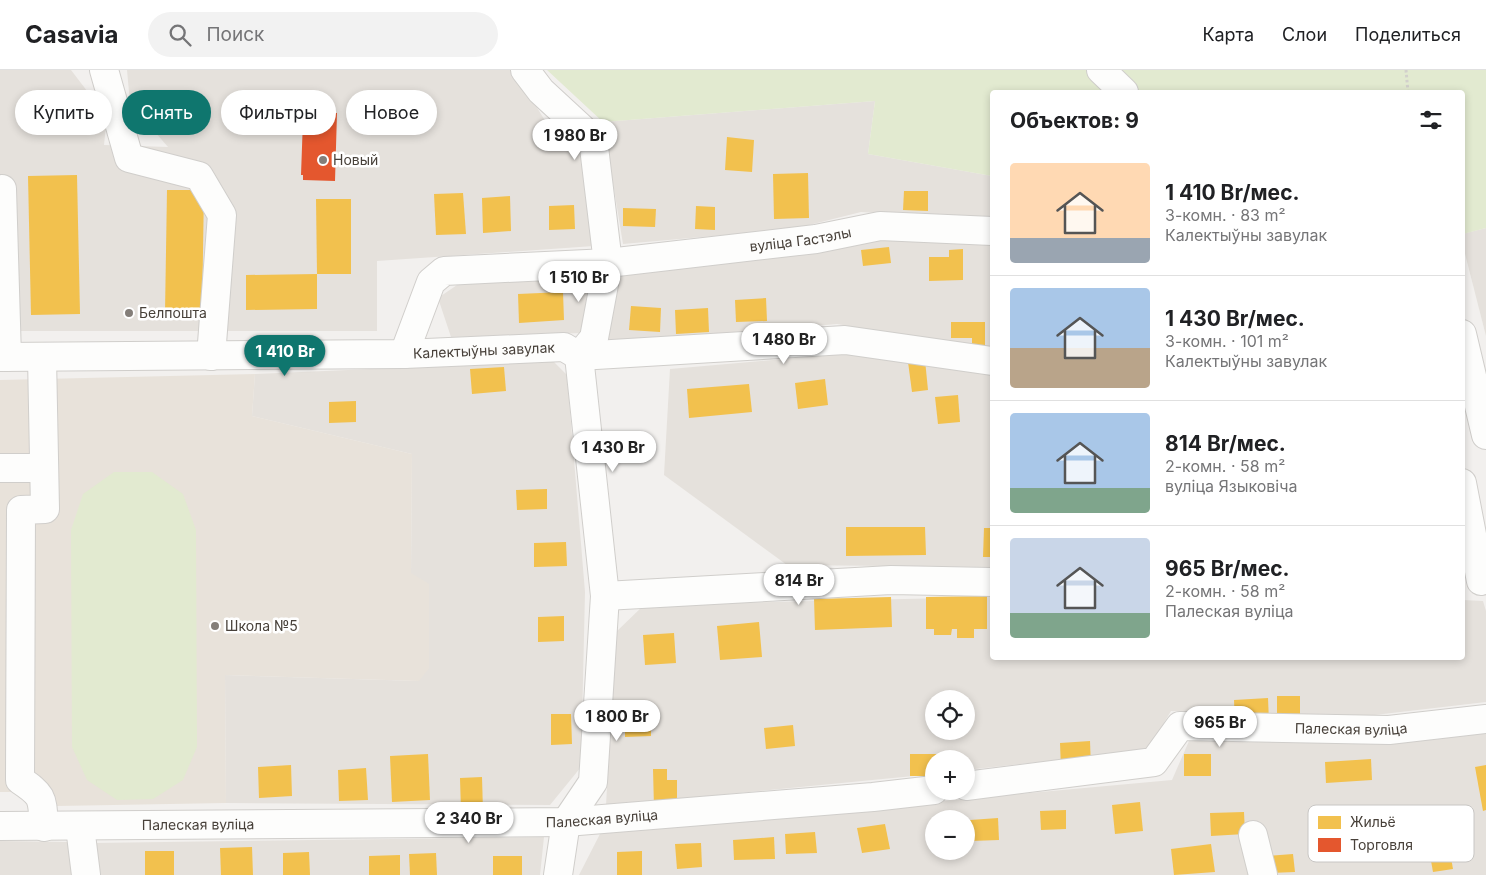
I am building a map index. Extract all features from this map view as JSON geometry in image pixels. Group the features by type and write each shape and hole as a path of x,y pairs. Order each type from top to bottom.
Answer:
{"street":[{"path":"104,70 129,158 200,176 222,214 211,356"},
{"path":"525,70 541,91 593,139 608,263 594,338 579,356 605,596 593,782 566,822 558,875"},
{"path":"1101,70 1122,90"},
{"path":"2,188 3,357"},
{"name":"вуліца Гастэлы","path":"404,354 432,282 444,271 608,263 816,239 880,226 990,231"},
{"name":"Калектыўны завулак","path":"3,357 404,354 564,346 579,356 845,340 990,361"},
{"path":"1465,347 1486,436"},
{"path":"42,357 45,509 21,510 20,780 39,792 44,827"},
{"path":"0,468 44,468"},
{"path":"1465,503 1477,582"},
{"path":"605,596 891,580 990,582"},
{"name":"Палеская вуліца","path":"975,785 1154,762 1180,726 1389,730 1486,719"},
{"name":"Палеская вуліца","path":"0,826 80,827 566,822 925,791"},
{"path":"80,827 86,875"},
{"path":"1253,835 1263,875"}],"path":[{"path":"1406,70 1408,90"}],"shaded area":[{"path":"0,70 71,70 86,90 15,90 15,135 105,135 104,145 168,147 158,135 211,135 211,90 129,90 127,70 514,70 544,119 583,147 594,246 377,261 377,331 0,331"},
{"path":"875,101 868,154 990,176 990,220 861,212 793,229 623,244 603,122"},
{"path":"1486,228 1486,336 1465,254 1465,233"},
{"path":"889,236 990,238 990,356 894,334 837,324 602,345 620,274"},
{"path":"594,275 582,333 451,337 438,298 460,283"},
{"path":"853,353 990,367 990,567 787,565 664,475 670,369"},
{"path":"553,361 567,375 585,592 581,767 550,805 226,803 225,675 418,681 411,573 412,454 252,416 255,374"},
{"name":"Школа №5","path":"255,374 252,416 412,454 411,573 429,584 429,668 419,681 225,675 226,803 57,806 19,792 0,792 0,380"},
{"path":"990,597 990,660 1465,660 1465,600 1483,601 1486,611 1486,702 1366,716 1171,711 1148,750 975,769 975,750 925,750 925,775 606,806 615,633 644,605"},
{"path":"1486,730 1486,875 579,875 601,832 952,800 975,800 975,798 1172,780 1189,741 1426,740"},
{"path":"544,837 540,875 97,875 93,843"},
{"path":"0,841 68,842 72,875 0,875"}],"green space":[{"path":"547,70 1486,70 1486,228 1465,233 1465,90 990,90 990,176 868,154 875,101 603,122"},
{"path":"114,472 152,472 183,494 196,530 197,747 183,780 153,799 117,800 87,780 72,747 71,530 83,494"}],"building: Жильё":[{"path":"727,137 754,140 752,172 725,170"},
{"path":"808,173 809,218 774,219 773,174"},
{"path":"77,175 80,314 31,315 28,176"},
{"path":"167,190 204,190 202,314 165,313"},
{"path":"904,191 928,191 928,211 903,210"},
{"path":"463,193 466,234 436,235 434,194"},
{"path":"510,196 511,231 483,233 482,198"},
{"path":"316,199 351,199 351,274 317,274"},
{"path":"574,205 575,229 549,230 549,206"},
{"path":"696,206 715,207 715,230 695,229"},
{"path":"623,208 656,209 655,227 623,226"},
{"path":"889,247 891,263 863,266 861,250"},
{"path":"963,249 963,280 929,281 929,257 949,257 949,250"},
{"path":"317,274 317,309 246,310 246,275"},
{"path":"563,292 564,320 519,323 518,294"},
{"path":"766,298 767,321 736,322 735,300"},
{"path":"631,306 661,308 660,332 629,330"},
{"path":"708,308 709,332 676,334 675,310"},
{"path":"951,322 985,322 985,347 972,347 972,338 951,338"},
{"path":"925,360 928,390 912,392 908,362"},
{"path":"504,367 506,391 472,394 470,369"},
{"path":"825,379 828,405 798,409 795,383"},
{"path":"749,384 752,412 689,418 687,389"},
{"path":"958,395 960,422 938,424 935,397"},
{"path":"356,401 356,422 329,423 329,402"},
{"path":"547,489 547,509 517,510 516,490"},
{"path":"846,527 925,527 926,555 846,556"},
{"path":"984,528 990,528 990,557 983,557"},
{"path":"566,542 567,566 534,567 534,543"},
{"path":"987,596 987,629 974,629 974,638 957,638 957,629 952,629 951,635 934,635 934,629 926,629 926,597"},
{"path":"891,597 892,627 815,630 814,599"},
{"path":"564,616 564,641 538,642 538,617"},
{"path":"759,622 762,657 720,660 717,626"},
{"path":"674,633 676,663 645,665 643,635"},
{"path":"1277,696 1300,696 1300,716 1277,716"},
{"path":"1268,698 1269,722 1235,724 1234,700"},
{"path":"651,708 651,736 625,737 625,709"},
{"path":"551,714 571,714 572,744 551,745"},
{"path":"793,725 795,746 766,749 764,728"},
{"path":"1090,741 1091,767 1061,768 1060,743"},
{"path":"428,754 430,800 392,802 390,756"},
{"path":"910,754 925,754 925,776 910,776"},
{"path":"1184,754 1211,754 1211,776 1184,776"},
{"path":"1371,759 1372,780 1326,783 1325,762"},
{"path":"291,765 292,796 259,798 258,767"},
{"path":"1486,765 1486,810 1483,811 1475,767"},
{"path":"366,768 368,800 339,801 338,770"},
{"path":"653,769 667,769 667,780 677,780 677,808 654,808"},
{"path":"482,777 483,811 461,811 460,778"},
{"path":"1140,802 1143,831 1115,834 1112,805"},
{"path":"1066,810 1066,829 1041,830 1040,811"},
{"path":"1244,812 1245,834 1211,836 1210,813"},
{"path":"998,818 999,840 975,841 975,820"},
{"path":"885,824 890,849 862,853 857,828"},
{"path":"815,832 817,853 786,854 785,834"},
{"path":"774,837 775,859 734,860 733,840"},
{"path":"701,843 702,867 677,869 675,844"},
{"path":"1211,844 1215,872 1174,875 1171,849"},
{"path":"252,847 253,875 221,875 220,848"},
{"path":"145,851 174,851 174,875 145,875"},
{"path":"642,851 642,875 617,875 617,852"},
{"path":"309,852 310,875 283,875 283,853"},
{"path":"436,853 437,875 410,875 409,854"},
{"path":"1293,854 1295,872 1267,873 1266,856"},
{"path":"400,855 400,875 369,875 369,856"},
{"path":"493,856 522,856 522,875 493,875"},
{"path":"1431,862 1452,862 1453,869 1433,872"}],"building: Торговля":[{"path":"337,113 335,181 303,180 303,175 301,175 302,135 336,135"}],"place":[{"name":"Новый","path":"323,160"},
{"name":"Белпошта","path":"129,313"},
{"name":"Школа №5","path":"215,626"}]}
